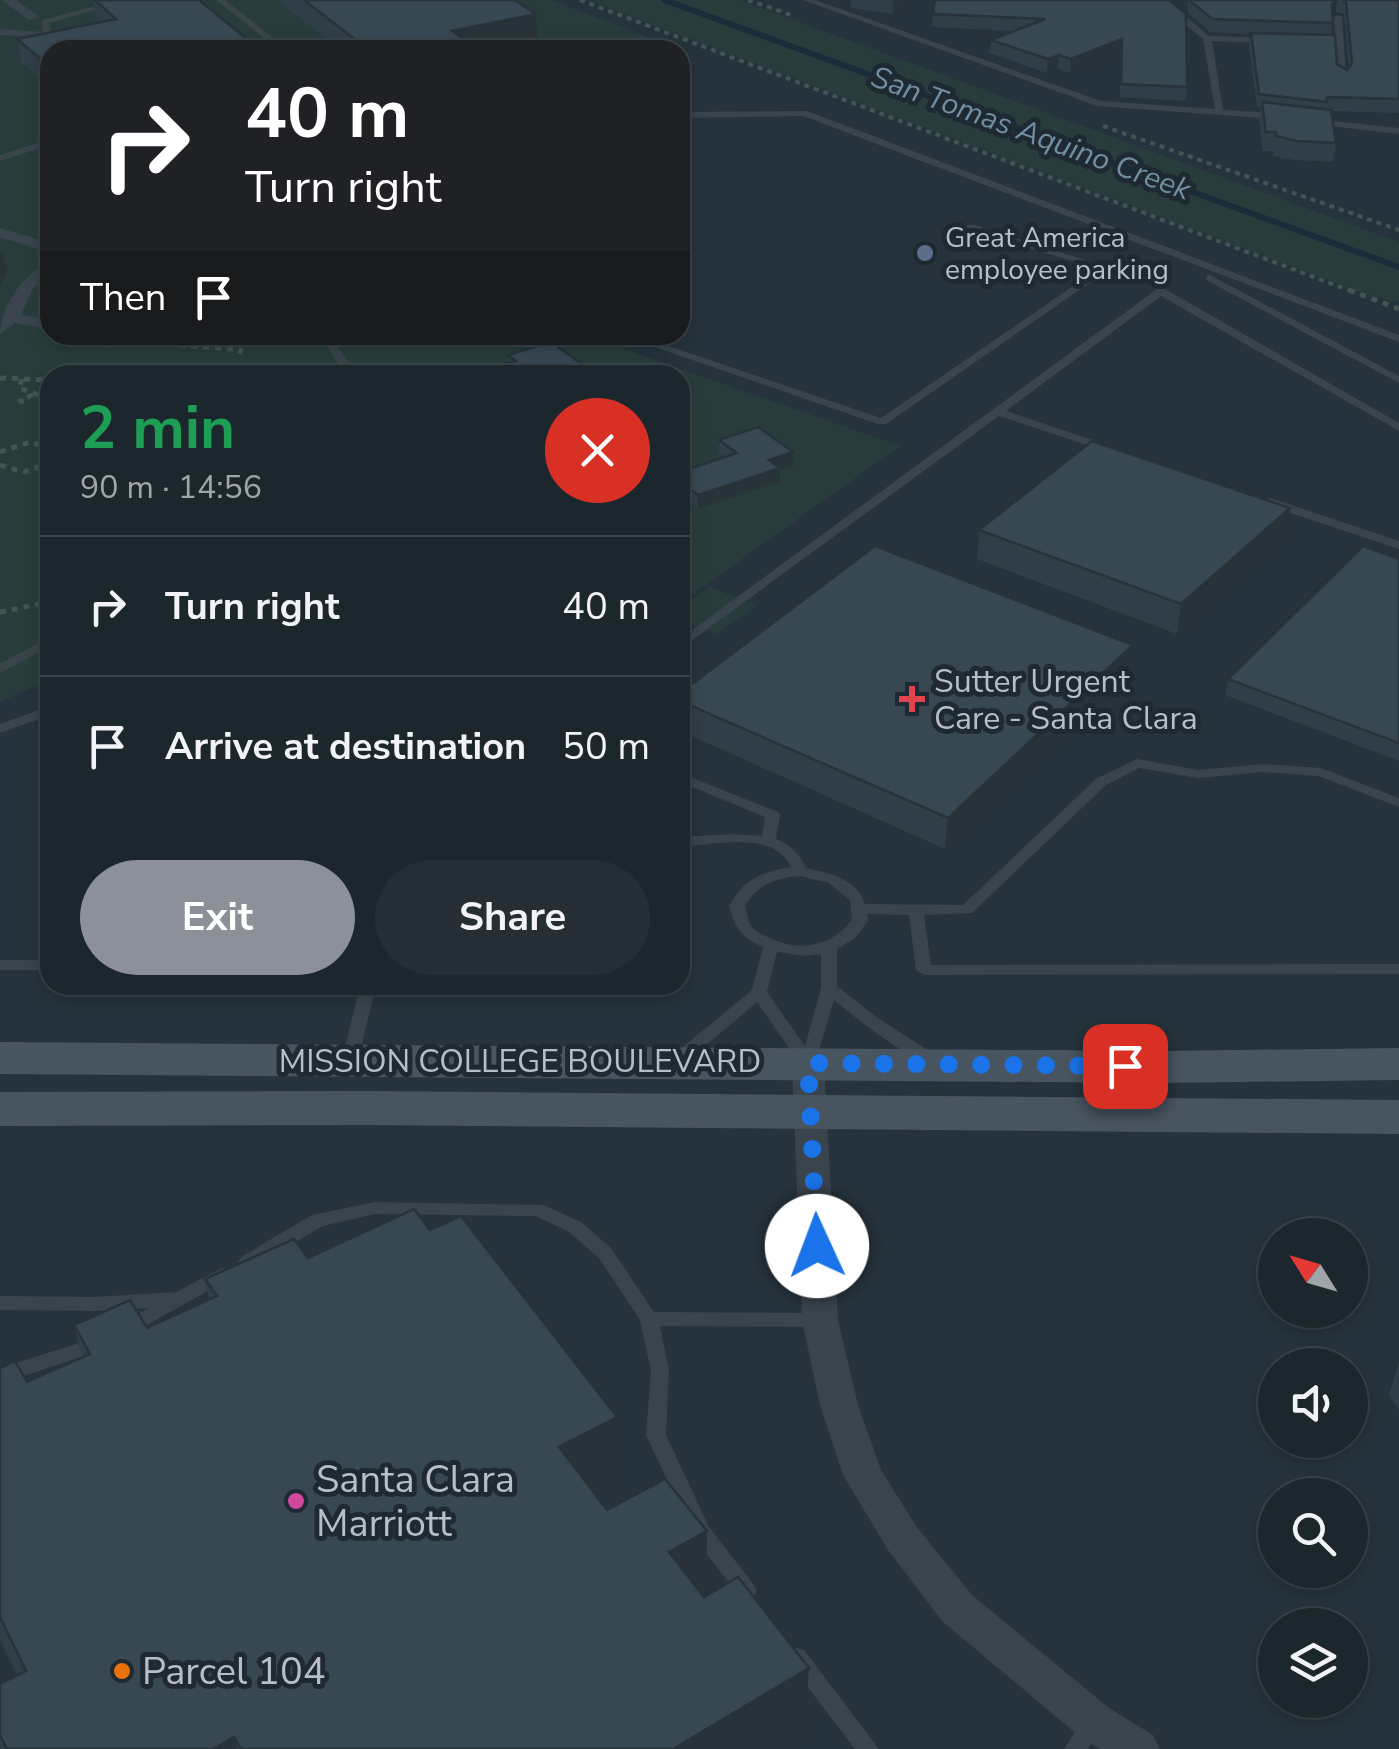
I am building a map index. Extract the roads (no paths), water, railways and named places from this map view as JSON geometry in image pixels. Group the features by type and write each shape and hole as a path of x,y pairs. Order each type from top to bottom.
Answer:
{"main road":[{"name":"MISSION COLLEGE BOULEVARD","path":"0,1058 1163,1067 1399,1064"},
{"name":"MISSION COLLEGE BOULEVARD","path":"0,1109 1399,1117"}],"street":[{"path":"8,0 39,20"},
{"path":"0,232 40,245"},
{"path":"40,275 26,286 6,323 40,324"},
{"path":"808,1063 820,1320 839,1404 863,1475 902,1538 957,1608 1084,1736 1138,1749"}],"lane":[{"path":"56,40 39,20 127,0"},
{"path":"220,0 271,40"},
{"path":"810,0 1100,104 1219,109 1287,118"},
{"path":"1152,8 1169,4 1207,38 1219,109"},
{"path":"1338,17 1342,77"},
{"path":"0,32 50,35"},
{"path":"1207,38 1283,40"},
{"path":"1321,42 1340,42"},
{"path":"690,116 804,113 1399,339"},
{"path":"1304,120 1399,131"},
{"path":"3,154 40,145"},
{"path":"654,345 882,422 1106,268 970,227"},
{"path":"1158,250 1399,380"},
{"path":"690,638 1161,292 1399,428"},
{"path":"1320,337 1399,371"},
{"path":"996,412 1125,454"},
{"path":"1253,496 1399,544"},
{"path":"0,669 40,647"},
{"path":"0,729 40,717"},
{"path":"861,910 967,910 1101,782 1136,763 1198,774 1262,768 1321,772 1399,803"},
{"path":"690,781 772,814 768,840"},
{"path":"690,842 768,840 788,846 796,854 800,871"},
{"path":"800,871 848,887 861,910 854,932 829,947 789,950 770,946 744,929 737,906 752,884 766,877 800,871"},
{"path":"916,910 924,970 1399,969"},
{"path":"676,1062 759,992 770,946"},
{"path":"808,1063 829,988 829,947"},
{"path":"0,965 40,965"},
{"path":"829,988 870,1021 935,1063"},
{"path":"759,992 808,1063"},
{"path":"350,1060 366,995"},
{"path":"0,1376 102,1343 318,1220 376,1208 538,1210 575,1227 606,1253 648,1319 660,1371 656,1434 702,1532 761,1609"},
{"path":"0,1303 95,1304 179,1299"},
{"path":"648,1319 820,1320"},
{"path":"784,1640 868,1749"}],"waterway":[{"name":"San Tomas Aquino Creek","path":"664,0 1399,267"}],"place":[{"name":"Great America employee parking","path":"925,253"},
{"name":"Sutter Urgent Care - Santa Clara","path":"912,699"},
{"name":"Santa Clara Marriott","path":"296,1501"},
{"name":"Parcel 104","path":"122,1671"}]}
